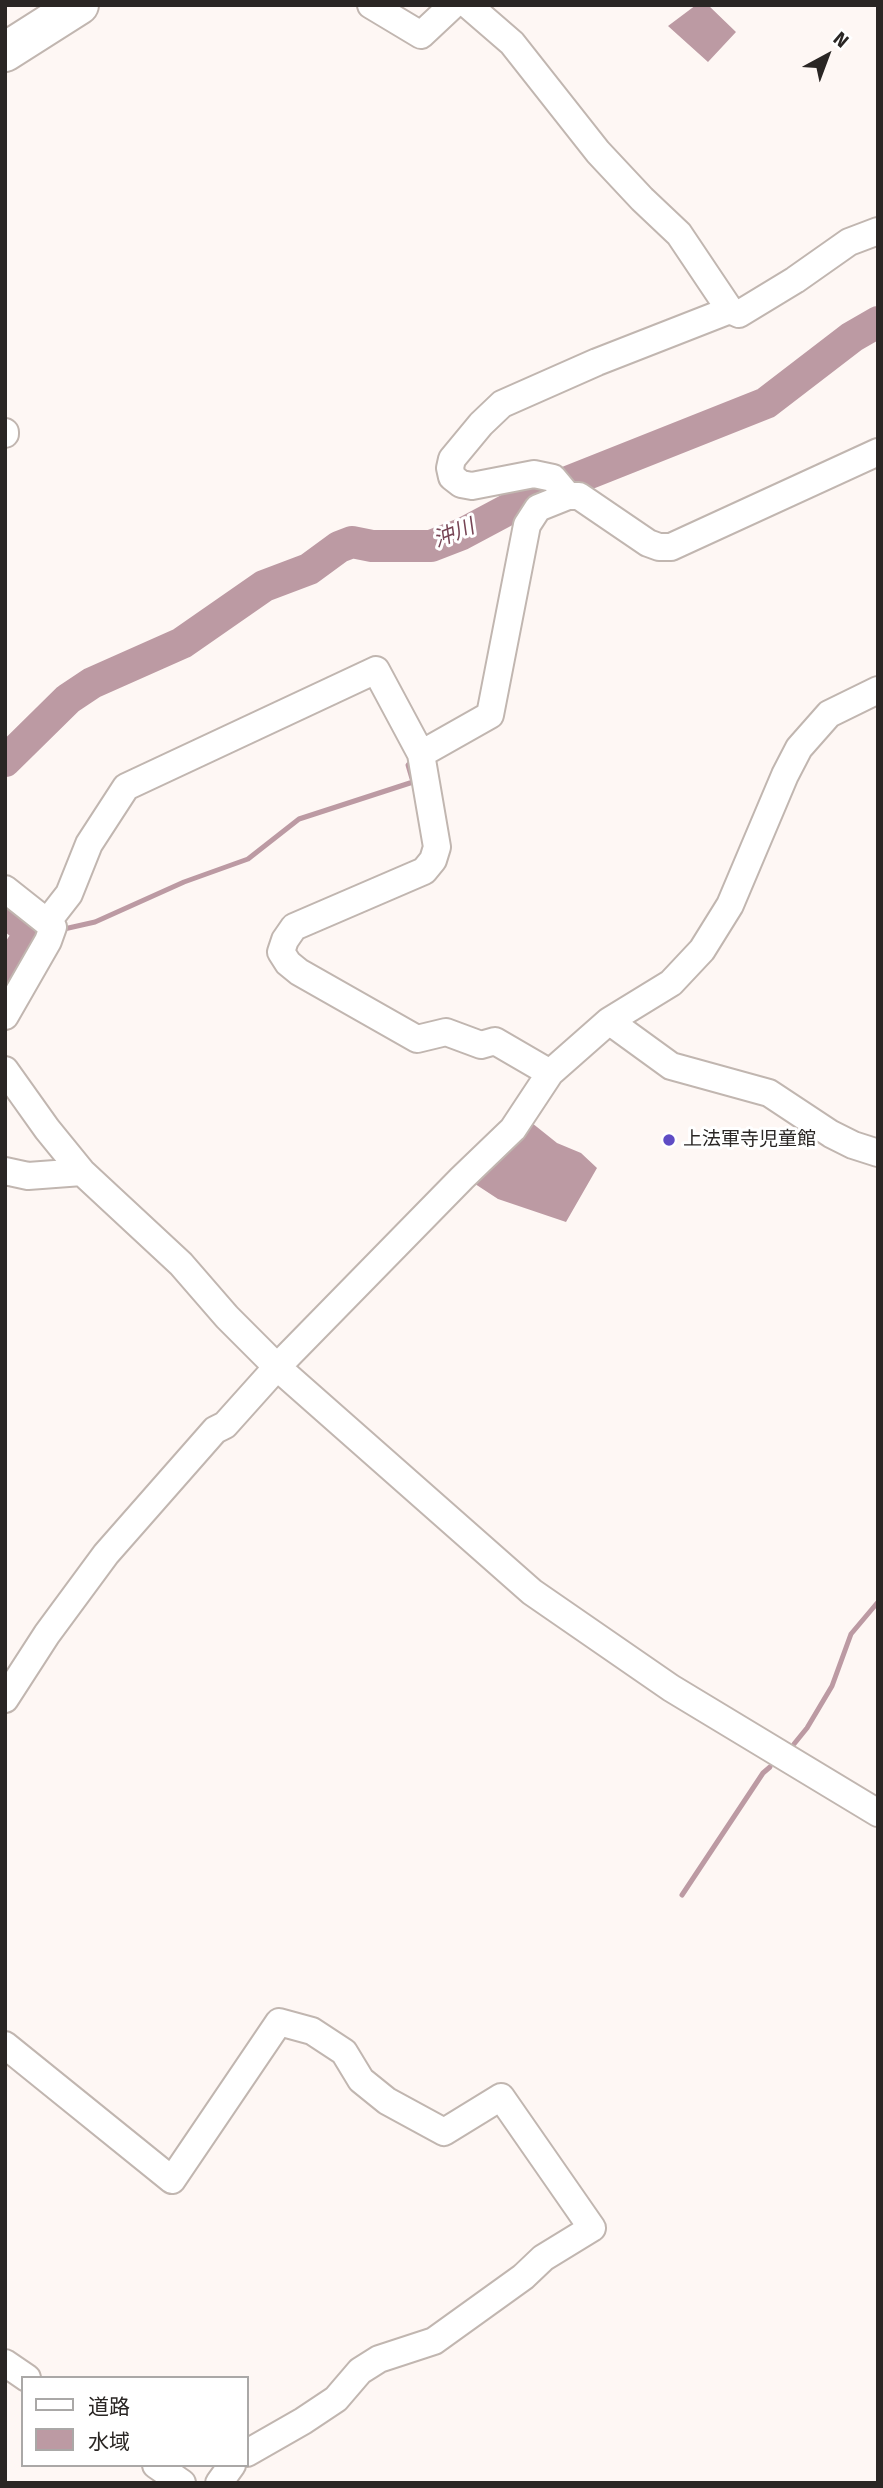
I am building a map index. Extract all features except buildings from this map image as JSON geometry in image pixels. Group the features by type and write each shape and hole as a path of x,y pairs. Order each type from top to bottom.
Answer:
{"highway":[{"path":"5,52 79,5"}],"street":[{"path":"371,5 421,34 453,5"},
{"path":"468,5 512,43 598,152 679,234 730,310 739,314 795,280 849,242 878,231"},
{"path":"730,310 597,362 502,404 452,459 452,477 461,484 472,486 534,474 570,492 648,543 671,547 878,452"},
{"path":"421,754 490,715 527,525 538,508 570,492"},
{"path":"48,921 69,894 89,844 125,787 376,670 421,754 436,836 437,847 433,860 424,871 294,927 281,952 288,963 299,972 417,1039 446,1032 481,1045 495,1041 550,1073"},
{"path":"5,1699 47,1634 106,1553 215,1430 225,1425 277,1367 513,1129 550,1073 609,1021 671,983 702,950 730,905 799,748 829,714 878,690"},
{"path":"5,889 53,927 48,942 5,1016"},
{"path":"609,1021 671,1066 769,1093 831,1134 878,1153"},
{"path":"5,1070 82,1172 181,1264 227,1317 277,1367 532,1592 671,1688 878,1813"},
{"path":"5,1171 28,1176 82,1172"},
{"path":"5,2045 172,2180 279,2022 312,2031 344,2052 361,2080 387,2101 444,2132 501,2097 592,2228 544,2258 523,2277 433,2341 379,2359 360,2371 335,2399 248,2452"},
{"path":"5,2363 24,2376"},
{"path":"159,2467 182,2483"},
{"path":"219,2483 231,2467"}],"water":[{"path":"696,5 708,5 736,32 708,62 668,26"},
{"path":"532,1123 557,1143 581,1153 597,1168 566,1222 498,1199 469,1180"}],"waterway":[{"name":"沖川","path":"5,761 68,699 92,683 182,643 264,586 309,569 339,547 352,542 372,546 431,546 462,534 537,494 766,403 852,337 878,322"},
{"path":"573,480 581,486"},
{"path":"64,929 95,922 184,882 248,859 299,819 413,782 408,765 412,761 410,758"},
{"name":"沖川","path":"5,911 23,926 28,937 5,971"},
{"path":"28,937 38,935"},
{"path":"794,1744 807,1728 832,1686 851,1634 878,1602"},
{"path":"682,1895 763,1773 770,1767"}],"place":[{"name":"上法軍寺児童館","path":"669,1140"}]}
